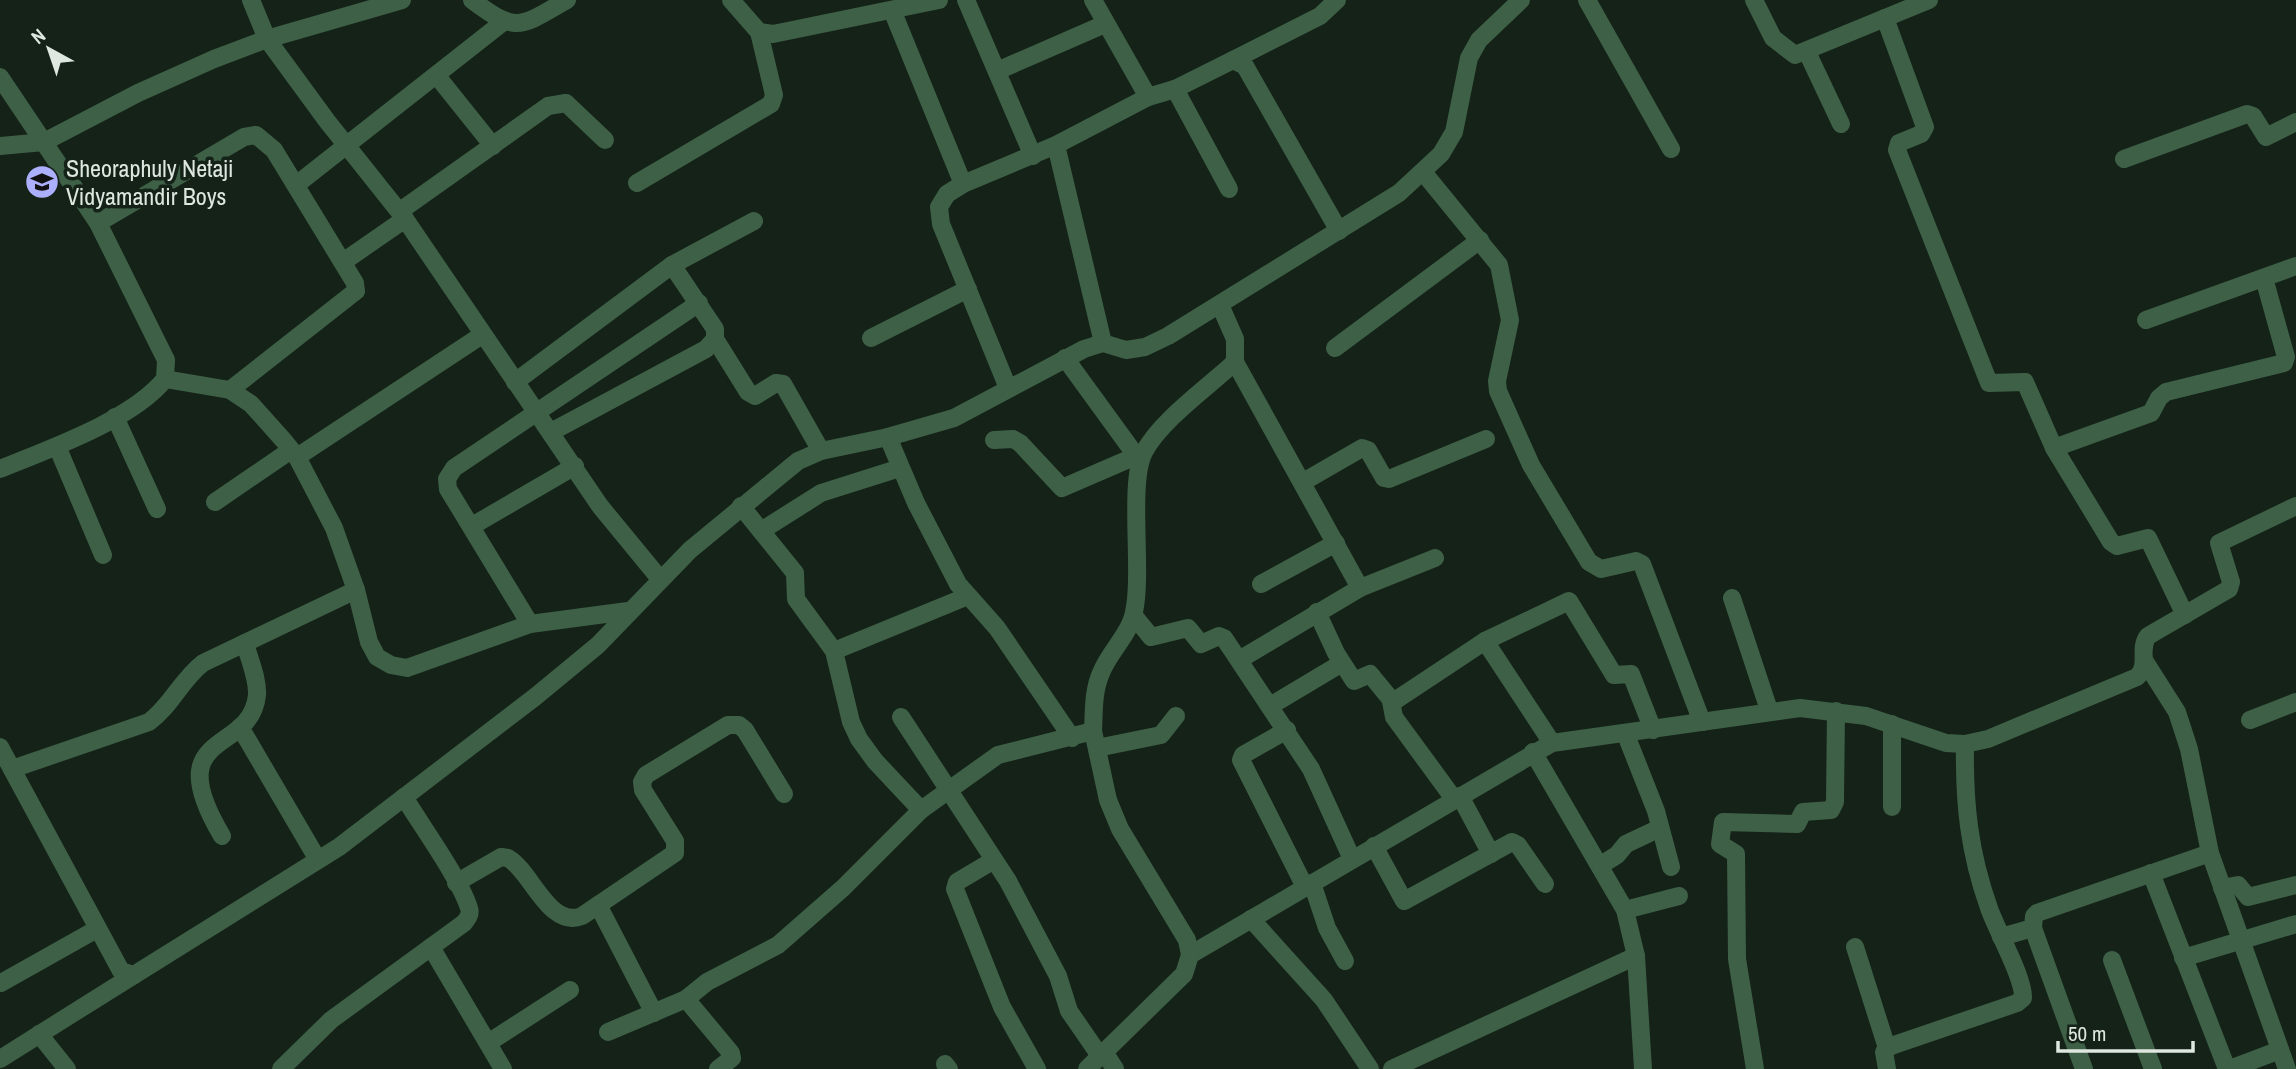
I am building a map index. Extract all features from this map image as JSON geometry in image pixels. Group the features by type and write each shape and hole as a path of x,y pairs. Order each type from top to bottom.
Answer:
{"street":[{"path":"251,0 267,38 402,215 613,524 660,579"},
{"path":"0,146 44,142 138,93 267,38 402,0"},
{"path":"472,0 502,23 519,25 567,0"},
{"path":"637,183 771,104 774,95 759,32 731,0"},
{"path":"759,32 773,34 939,0"},
{"path":"966,0 1033,156"},
{"path":"1093,0 1148,97"},
{"path":"1008,388 941,224 939,207 947,194 963,184 1056,145 1148,97 1175,89 1320,16 1337,0"},
{"path":"0,1059 318,860 404,797 570,670 598,645 660,579 741,506 798,461 821,451 888,437 954,418 1065,358 1103,343 1126,350 1145,347 1220,305 1399,193 1441,154 1454,132 1466,68 1479,40 1521,0"},
{"path":"1587,0 1671,149"},
{"path":"1754,0 1773,38 1795,55 1929,0"},
{"path":"892,10 963,184"},
{"path":"1885,18 1925,127 1922,134 1899,143 1897,150 1989,383 1993,386 2025,382 2054,448 2113,545 2145,538 2151,541 2185,615"},
{"path":"296,185 502,23"},
{"path":"997,71 1105,23"},
{"path":"1807,52 1841,124"},
{"path":"1233,60 1245,65 1339,231"},
{"path":"437,76 493,146"},
{"path":"0,77 97,223 166,360 165,379 142,402 57,446 0,469"},
{"path":"1175,89 1229,189"},
{"path":"343,262 548,106 566,103 605,140"},
{"path":"2124,159 2247,114 2253,116 2266,137 2296,122"},
{"path":"97,223 244,137 256,135 265,140 343,262 355,282 356,291 229,390"},
{"path":"1056,145 1103,343"},
{"path":"1423,172 1499,265 1510,320 1497,381 1498,391 1531,465 1589,562 1601,569 1636,561 1642,564 1702,722"},
{"path":"515,382 672,265 754,221"},
{"path":"1335,348 1480,240"},
{"path":"672,265 715,329 715,339 748,392 755,396 776,383 783,384 821,451"},
{"path":"2146,320 2296,266"},
{"path":"2054,448 2151,413 2159,398 2166,392 2284,363 2286,357 2264,278"},
{"path":"872,338 968,289"},
{"path":"530,624 448,489 447,479 454,468 538,414 699,303"},
{"path":"1220,305 1235,339 1236,362 1360,588"},
{"path":"215,502 482,335"},
{"path":"551,432 705,349 715,339"},
{"path":"1065,358 1140,455 1137,595 1133,616 1101,671 1094,691 1095,739 1108,800 1120,829 1187,940 1190,955 1184,974 1097,1059"},
{"path":"994,440 1013,439 1020,443 1062,488 1140,455 1161,430 1236,362"},
{"path":"165,379 229,390 251,404 294,454 334,528 356,590 369,642 377,657 391,665 407,668 530,624 628,611"},
{"path":"115,417 157,509"},
{"path":"888,437 900,468 958,584 997,628 1072,738"},
{"path":"1303,482 1362,448 1368,450 1384,478 1389,479 1486,439"},
{"path":"57,446 103,555"},
{"path":"472,526 575,466"},
{"path":"761,531 821,493 900,468"},
{"path":"741,506 795,573 796,599 834,651 851,722 859,739 875,761 921,810"},
{"path":"1190,955 1552,743 1626,735 1769,710 1836,711 1892,724 1946,743 1965,744 1988,739 2137,677 2144,667 2144,641 2231,586 2218,549 2224,538 2296,506"},
{"path":"1261,584 1336,543"},
{"path":"1239,660 1360,588 1435,558"},
{"path":"134,975 121,971 4,757 149,722 160,714 189,674 203,663 356,590"},
{"path":"834,651 968,596"},
{"path":"1732,598 1769,710"},
{"path":"1391,701 1395,702 1485,641 1569,601 1614,675 1631,674 1653,730"},
{"path":"1317,612 1354,681 1372,675 1391,701 1394,718 1457,798 1491,854"},
{"path":"1133,616 1146,635 1151,637 1188,628 1200,644 1222,637 1311,769 1352,859"},
{"path":"1485,641 1552,743"},
{"path":"222,836 206,804 200,779 201,762 208,752 240,727 252,709 257,693 244,643"},
{"path":"2144,660 2177,712 2189,749 2210,853 2287,1069"},
{"path":"1269,706 1342,663"},
{"path":"2250,720 2296,702"},
{"path":"1755,1069 1737,959 1735,854 1720,844 1723,822 1797,824 1802,812 1831,810 1835,802 1836,711"},
{"path":"608,1032 686,999 707,982 790,935 921,810 998,755 1017,747 1072,738 1161,735 1176,716"},
{"path":"901,717 993,860 1058,976 1069,1011 1097,1059 1115,1069"},
{"path":"1892,724 1892,807"},
{"path":"456,883 501,857 508,858 565,919 582,916 675,853 675,841 643,790 642,782 646,775 728,725 739,725 745,730 784,794"},
{"path":"240,727 318,860"},
{"path":"1287,730 1243,755 1241,760 1345,961"},
{"path":"1626,735 1660,828 1671,867"},
{"path":"1887,1069 1884,1052 1887,1048 2020,1001 2024,993 1988,907 1969,835 1964,804 1965,744"},
{"path":"1533,752 1625,910 1636,957 1643,1069"},
{"path":"281,1069 331,1020 470,915 470,909 456,883 404,797"},
{"path":"1601,865 1626,844 1660,828"},
{"path":"1374,846 1401,898 1408,902 1515,843 1545,884"},
{"path":"2084,1069 2034,928 2034,916 2210,853"},
{"path":"993,860 957,883 955,888 1002,1007 1037,1069"},
{"path":"2151,873 2229,1069 2280,1050"},
{"path":"2222,888 2241,886 2248,897 2296,885"},
{"path":"1625,910 1679,896"},
{"path":"598,905 654,1013"},
{"path":"1251,919 1324,1000 1370,1069"},
{"path":"2183,958 2296,923"},
{"path":"2001,937 2034,928"},
{"path":"1,983 97,929"},
{"path":"431,947 503,1069"},
{"path":"1855,947 1887,1048"},
{"path":"1392,1069 1636,957"},
{"path":"2112,960 2153,1069"},
{"path":"488,1043 570,990"},
{"path":"686,999 732,1053 732,1058 718,1069"},
{"path":"39,1034 67,1069"}],"place":[{"name":"Sheoraphuly Netaji Vidyamandir Boys","path":"42,182"}]}
